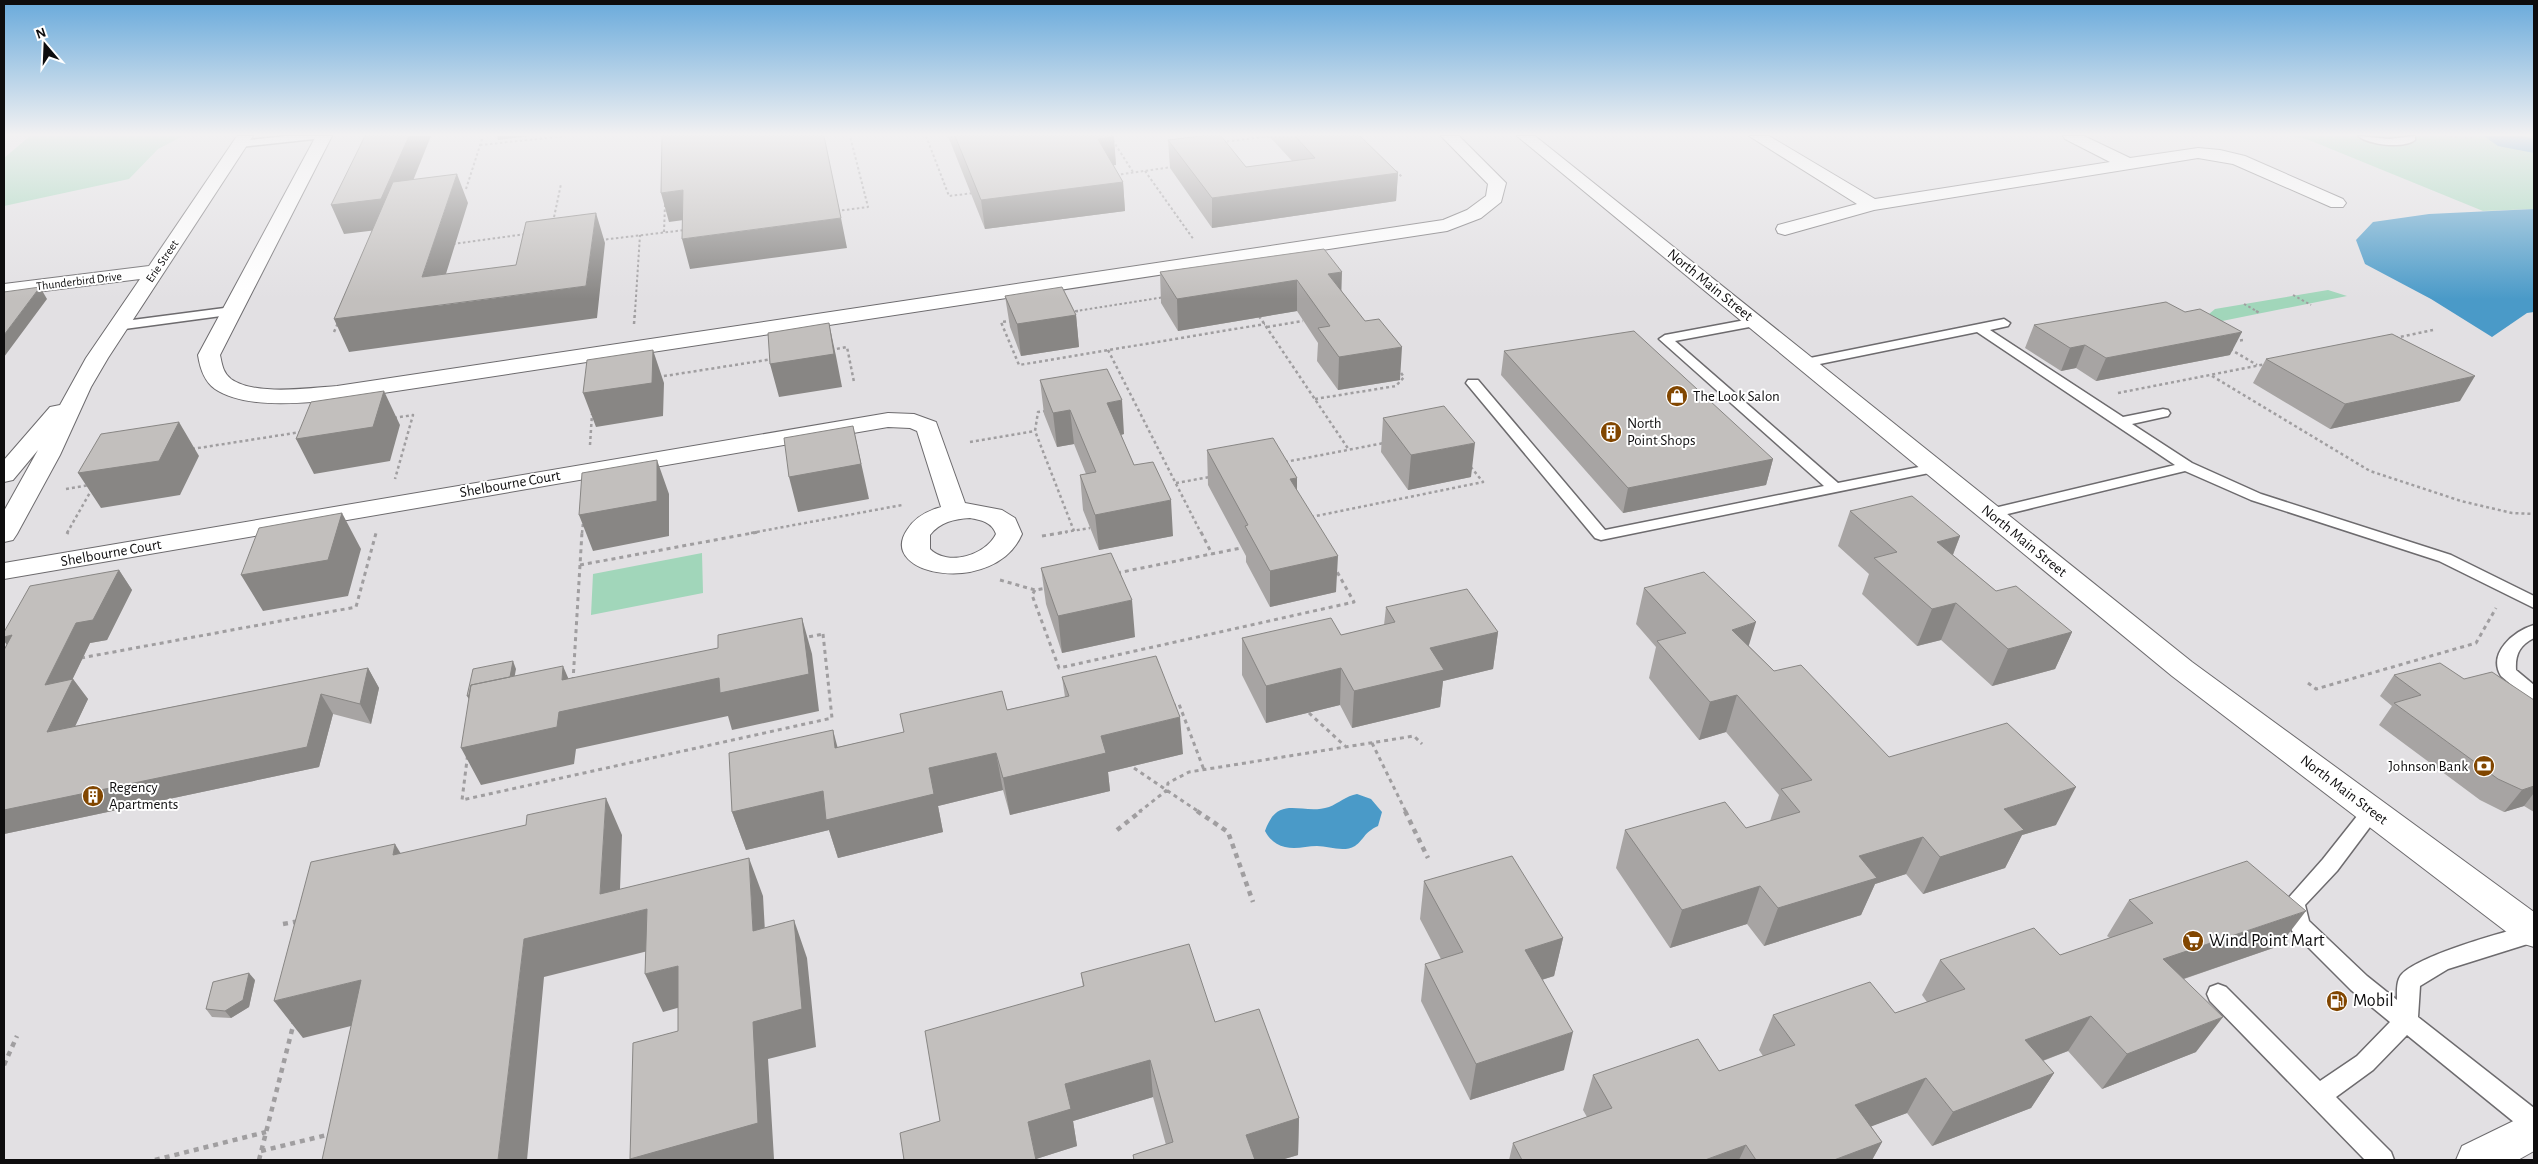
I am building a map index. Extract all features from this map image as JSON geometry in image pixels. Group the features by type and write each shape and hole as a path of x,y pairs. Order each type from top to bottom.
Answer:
{"street":[{"name":"Erie Street","path":"4,534 48,455 80,386 117,326 209,190"},
{"path":"295,190 209,355 214,375 228,388 273,397 337,393 1447,225 1474,214 1495,198 1496,190"},
{"name":"North Main Street","path":"1592,190 2182,669 2534,932"},
{"path":"1848,190 1872,205"},
{"path":"1785,229 1872,205 1964,190"},
{"path":"2308,190 2337,203"},
{"name":"Thunderbird Drive","path":"4,290 154,271"},
{"name":"Erie Street","path":"4,475 80,386"},
{"name":"Shelbourne Court","path":"4,572 888,420 914,421 928,427 955,511"},
{"path":"2477,1160 2534,1130"}],"lane":[{"path":"117,326 232,311"},
{"path":"1756,322 1666,339 1835,488"},
{"path":"1806,362 2004,323"},
{"path":"1980,329 2187,466 2256,497 2361,529 2445,558 2532,601"},
{"path":"1473,383 1601,535 1934,468"},
{"path":"2120,422 2163,413"},
{"path":"1991,513 2187,466"},
{"path":"2534,631 2519,638 2506,656 2507,672 2534,695"},
{"path":"2372,811 2330,865 2294,903 2300,925 2359,983 2534,1123"},
{"path":"2318,1096 2364,1063 2407,1020 2409,980 2441,962 2534,932"},
{"path":"2218,994 2382,1160"}],"path":[{"path":"551,231 560,190"},
{"path":"829,212 868,207 864,190"},
{"path":"947,190 949,196 978,192"},
{"path":"1158,190 1196,244"},
{"path":"664,232 665,195"},
{"path":"593,242 693,229"},
{"path":"449,244 532,233"},
{"path":"634,327 640,236"},
{"path":"2293,295 2311,305"},
{"path":"1068,312 1172,296"},
{"path":"2244,304 2261,314"},
{"path":"1254,309 1349,450"},
{"path":"334,332 342,315"},
{"path":"1020,319 1001,322 1018,365 1303,321"},
{"path":"2389,339 2434,330"},
{"path":"2228,342 2244,340"},
{"path":"828,350 847,347 854,382"},
{"path":"2228,348 2258,365"},
{"path":"1108,350 1212,554"},
{"path":"653,377 779,358"},
{"path":"1315,400 1396,386 1404,377 1392,362"},
{"path":"2113,394 2211,376 2267,363"},
{"path":"2211,376 2370,471 2460,501 2512,513 2534,514"},
{"path":"1054,409 1038,412 1035,432 1074,531"},
{"path":"589,447 593,412"},
{"path":"393,418 413,415 395,479"},
{"path":"186,450 304,432"},
{"path":"970,442 1035,432"},
{"path":"1282,463 1387,443"},
{"path":"1302,518 1483,482 1466,461"},
{"path":"1176,483 1215,476"},
{"path":"66,489 95,484 66,534"},
{"path":"580,565 902,505"},
{"path":"572,686 584,516"},
{"path":"1042,536 1090,528"},
{"path":"72,660 356,607 376,532"},
{"path":"1110,575 1248,547"},
{"path":"1035,590 1032,596 1059,668 1354,602 1335,568"},
{"path":"998,579 1035,590 1054,586"},
{"path":"2308,683 2316,689 2476,642 2495,608 2532,601"},
{"path":"823,634 832,718 462,800 469,744 486,713 535,694 572,686 823,634"},
{"path":"1164,707 1179,704 1204,770"},
{"path":"1309,713 1346,747"},
{"path":"1117,830 1167,790 1168,783 1189,772 1414,736 1422,744"},
{"path":"1372,743 1428,858"},
{"path":"1134,768 1228,832 1253,902"},
{"path":"283,924 304,920"},
{"path":"259,1160 295,1019"},
{"path":"4,1065 17,1036"},
{"path":"155,1160 266,1131"},
{"path":"261,1151 338,1133"}],"green space":[{"path":"4,190 77,190 4,206"},
{"path":"2432,190 2534,190 2534,209 2483,211"},
{"path":"2328,290 2347,296 2222,321 2216,320 2209,314 2215,309"},
{"path":"702,553 703,593 591,615 593,574"}],"water":[{"path":"2534,209 2534,312 2527,313 2492,337 2431,299 2365,264 2356,240 2373,222 2429,214"},
{"path":"1357,794 1371,799 1382,812 1378,826 1369,831 1355,846 1346,849 1317,846 1289,848 1276,843 1265,831 1270,819 1277,812 1284,809 1319,809 1329,807 1349,796"}],"building":[{"path":"338,190 385,190 381,199 331,205"},
{"path":"389,190 451,190 422,277 516,265 526,222 596,213 586,286 334,319"},
{"path":"661,190 681,190 661,193"},
{"path":"683,190 835,190 841,218 682,239"},
{"path":"977,190 1057,190 981,200"},
{"path":"1206,190 1269,190 1212,198"},
{"path":"1324,249 1342,272 1328,274 1365,321 1379,319 1402,347 1339,357 1318,328 1330,326 1297,280 1177,299 1160,272"},
{"path":"40,287 4,335 4,292"},
{"path":"1062,287 1076,315 1017,324 1005,296"},
{"path":"2166,302 2185,312 2200,309 2242,332 2106,358 2085,345 2070,348 2034,325"},
{"path":"829,323 834,354 770,364 768,333"},
{"path":"1634,331 1773,459 1628,488 1504,351"},
{"path":"2392,334 2475,376 2345,404 2266,359"},
{"path":"653,350 652,383 583,393 587,360"},
{"path":"1107,369 1122,400 1107,403 1134,465 1153,462 1171,500 1095,515 1080,475 1096,472 1070,410 1053,413 1040,380"},
{"path":"384,391 373,427 296,439 311,402"},
{"path":"1444,406 1475,443 1411,455 1383,418"},
{"path":"179,422 159,461 78,473 101,434"},
{"path":"853,426 861,464 789,477 784,438"},
{"path":"1273,438 1297,478 1290,479 1338,556 1270,571 1245,526 1248,525 1207,450"},
{"path":"657,460 657,501 579,515 582,473"},
{"path":"1912,496 1960,536 1937,542 1996,591 2016,586 2072,632 2008,649 1956,603 1932,609 1874,558 1897,552 1850,511"},
{"path":"342,513 328,560 241,575 259,528"},
{"path":"1111,553 1132,600 1058,616 1041,568"},
{"path":"119,570 93,620 76,623 45,685 73,679 47,732 368,668 360,704 321,694 307,747 4,810 4,650 12,635 4,637 4,632 30,586"},
{"path":"1704,572 1756,622 1732,630 1774,671 1801,665 1889,757 2007,723 2076,787 2004,809 2024,830 1940,857 1923,837 1859,856 1877,878 1778,908 1760,886 1682,910 1625,830 1725,802 1746,828 1800,812 1781,789 1812,780 1737,695 1710,702 1657,641 1686,633 1644,588"},
{"path":"1467,589 1498,632 1430,648 1444,670 1354,691 1341,668 1266,686 1242,638 1331,618 1341,635 1395,622 1386,607"},
{"path":"802,618 809,674 720,693 719,678 559,712 557,727 461,748 471,685 563,666 562,680 718,648 718,635"},
{"path":"1156,656 1180,717 1101,736 1106,753 1003,778 996,753 929,768 934,794 826,820 823,791 732,812 729,753 833,730 835,748 904,732 900,714 1002,691 1007,710 1069,696 1062,677"},
{"path":"513,661 510,677 471,685 469,695 467,696 473,669"},
{"path":"2440,663 2464,679 2492,672 2534,700 2534,786 2522,790 2498,779 2394,703 2421,695 2394,675"},
{"path":"606,798 600,894 749,858 753,931 794,920 802,1009 753,1022 758,1123 630,1159 633,1043 678,1031 678,966 645,974 647,909 524,939 498,1160 322,1160 361,980 274,1001 311,862 395,844 393,855 526,825 527,815"},
{"path":"1512,856 1563,938 1525,950 1573,1032 1476,1064 1425,964 1463,952 1424,881"},
{"path":"2247,861 2306,911 2163,959 2223,1017 2127,1054 2091,1016 2025,1040 2054,1073 1953,1112 1926,1078 1855,1105 1882,1142 1834,1160 1756,1160 1746,1145 1705,1160 1522,1160 1513,1143 1612,1108 1593,1075 1698,1039 1719,1071 1795,1045 1773,1015 1870,982 1895,1013 1965,989 1940,960 2034,928 2060,955 2153,923 2129,900"},
{"path":"1189,944 1215,1022 1259,1009 1299,1118 1246,1135 1255,1160 1134,1160 1133,1155 1173,1142 1150,1060 1065,1084 1071,1109 1028,1122 1036,1160 904,1160 900,1133 940,1121 925,1031 1084,986 1081,973"},
{"path":"249,973 243,1000 225,1011 206,1009 213,982"}],"place":[{"name":"The Look Salon","path":"1677,396"},
{"name":"North Point Shops","path":"1611,432"},
{"name":"Johnson Bank","path":"2484,766"},
{"name":"Regency Apartments","path":"93,796"},
{"name":"Wind Point Mart","path":"2193,941"},
{"name":"Mobil","path":"2337,1001"}]}
